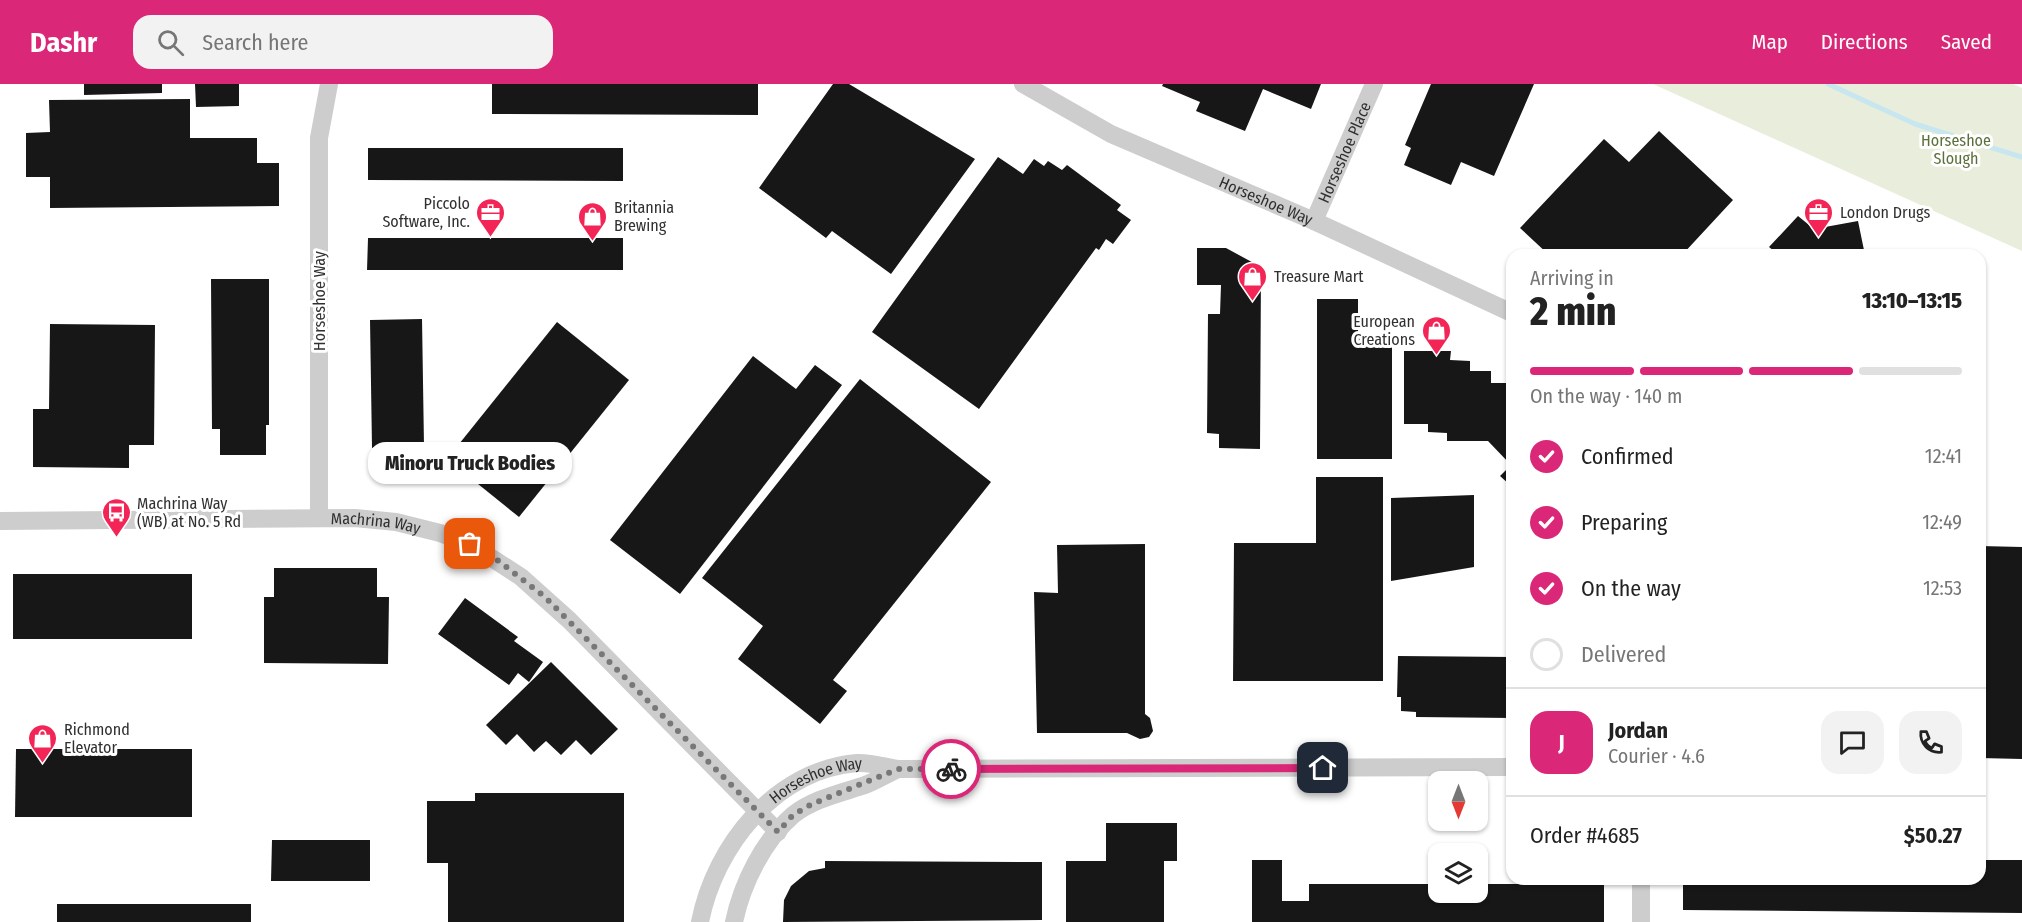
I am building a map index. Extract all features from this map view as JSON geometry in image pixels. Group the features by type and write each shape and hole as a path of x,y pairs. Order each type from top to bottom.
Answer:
{"street":[{"name":"Horseshoe Way","path":"319,518 318,138 329,84"},
{"name":"Horseshoe Way","path":"1023,84 1111,134 1314,221 1506,310"},
{"name":"Horseshoe Place","path":"1314,221 1374,84"},
{"name":"Machrina Way","path":"0,521 355,518 396,522 460,540 496,559 521,577 569,620 778,832"},
{"name":"Horseshoe Way","path":"700,922 710,885 732,844 757,810 776,794 793,785 840,767 859,763 898,769 1506,767"},
{"name":"Horseshoe Way","path":"734,922 744,885 778,832 793,815 812,804 898,769"},
{"path":"1641,885 1641,922"}],"green space":[{"name":"Horseshoe Slough","path":"1653,84 2013,84 2022,88 2022,251"}],"building":[{"path":"84,84 162,84 162,93 84,95"},
{"path":"195,84 239,84 239,106 196,107"},
{"path":"492,84 758,84 758,115 492,114"},
{"path":"833,84 849,84 975,159 891,274 832,231 826,238 759,188"},
{"path":"1163,84 1321,84 1311,109 1263,89 1245,131 1196,111 1200,102 1162,86"},
{"path":"1431,84 1534,84 1494,176 1461,162 1451,185 1404,165 1411,148 1405,145"},
{"path":"190,99 190,138 257,138 257,163 279,163 279,206 50,208 50,177 26,177 26,133 50,132 49,100"},
{"path":"1659,131 1733,200 1688,249 1543,249 1520,228 1604,139 1629,162"},
{"path":"368,148 623,148 623,181 368,180"},
{"path":"998,157 1023,174 1034,159 1044,166 1048,161 1062,170 1067,165 1121,205 1117,210 1131,220 1113,244 1106,239 1099,250 1096,248 979,409 872,332"},
{"name":"London Drugs","path":"1798,216 1814,229 1858,221 1864,249 1772,249 1769,247"},
{"path":"368,238 623,238 623,270 367,270"},
{"path":"1197,248 1226,248 1261,267 1260,449 1219,448 1219,434 1207,433 1208,314 1220,314 1221,285 1197,285"},
{"path":"211,279 269,279 269,425 266,425 266,455 220,455 220,429 212,429"},
{"path":"1317,299 1358,299 1358,336 1392,336 1392,459 1317,459"},
{"path":"422,319 424,447 372,448 370,320"},
{"path":"557,322 629,380 519,517 447,459"},
{"path":"50,324 155,325 154,445 129,445 129,468 33,467 33,409 49,409"},
{"path":"1404,351 1451,351 1450,360 1470,361 1470,371 1491,371 1491,383 1506,383 1506,460 1488,441 1447,441 1447,433 1428,432 1428,424 1404,424"},
{"path":"753,356 796,389 815,365 842,385 680,594 610,540"},
{"path":"860,379 991,482 833,680 847,691 820,724 738,659 763,626 702,578"},
{"path":"1506,470 1506,481 1500,476"},
{"path":"1316,477 1383,477 1383,681 1233,681 1234,543 1316,543"},
{"path":"1474,495 1474,567 1391,581 1391,498"},
{"path":"1145,544 1145,714 1150,718 1153,731 1149,737 1140,739 1127,733 1037,733 1034,592 1058,593 1057,545"},
{"path":"1986,546 2022,547 2022,759 1986,758"},
{"path":"274,568 377,568 377,597 389,597 388,664 264,663 264,597 274,597"},
{"path":"13,574 192,574 192,639 13,639"},
{"path":"465,598 518,637 514,641 543,662 529,682 518,673 509,685 438,634"},
{"path":"1398,656 1506,657 1506,718 1416,717 1416,712 1401,711 1401,697 1397,697"},
{"path":"551,662 618,729 591,755 576,740 561,755 546,741 534,752 517,734 506,745 486,725"},
{"path":"16,749 192,749 192,817 15,817"},
{"path":"475,793 624,793 624,922 448,922 448,863 427,863 427,801 475,801"},
{"path":"1106,823 1177,823 1177,861 1164,861 1164,922 1066,922 1066,861 1106,861"},
{"path":"272,840 370,840 370,881 271,881"},
{"path":"1252,860 1282,860 1282,901 1309,901 1309,884 1428,884 1428,903 1488,903 1488,884 1604,885 1604,922 1252,922"},
{"path":"1986,860 2022,860 2022,913 1683,910 1683,885 1986,885"},
{"path":"825,861 1042,862 1042,920 783,922 784,900 791,886 809,871 825,868"},
{"path":"57,904 251,904 251,922 57,922"}],"waterway":[{"path":"1828,84 1915,124 2022,157"}],"way so far":[{"path":"470,544 496,559 545,597 778,832 793,815 812,804 866,784 898,769 951,769"}],"place":[{"name":"Piccolo Software, Inc.","path":"491,238"},
{"name":"London Drugs","path":"1819,238"},
{"name":"Britannia Brewing","path":"593,242"},
{"name":"Treasure Mart","path":"1253,302"},
{"name":"European Creations","path":"1436,356"},
{"name":"Machrina Way (WB) at No. 5 Rd","path":"116,538"},
{"name":"Minoru Truck Bodies","path":"470,544"},
{"name":"Richmond Elevator","path":"43,764"}],"route":[{"path":"951,769 1323,768"}]}
